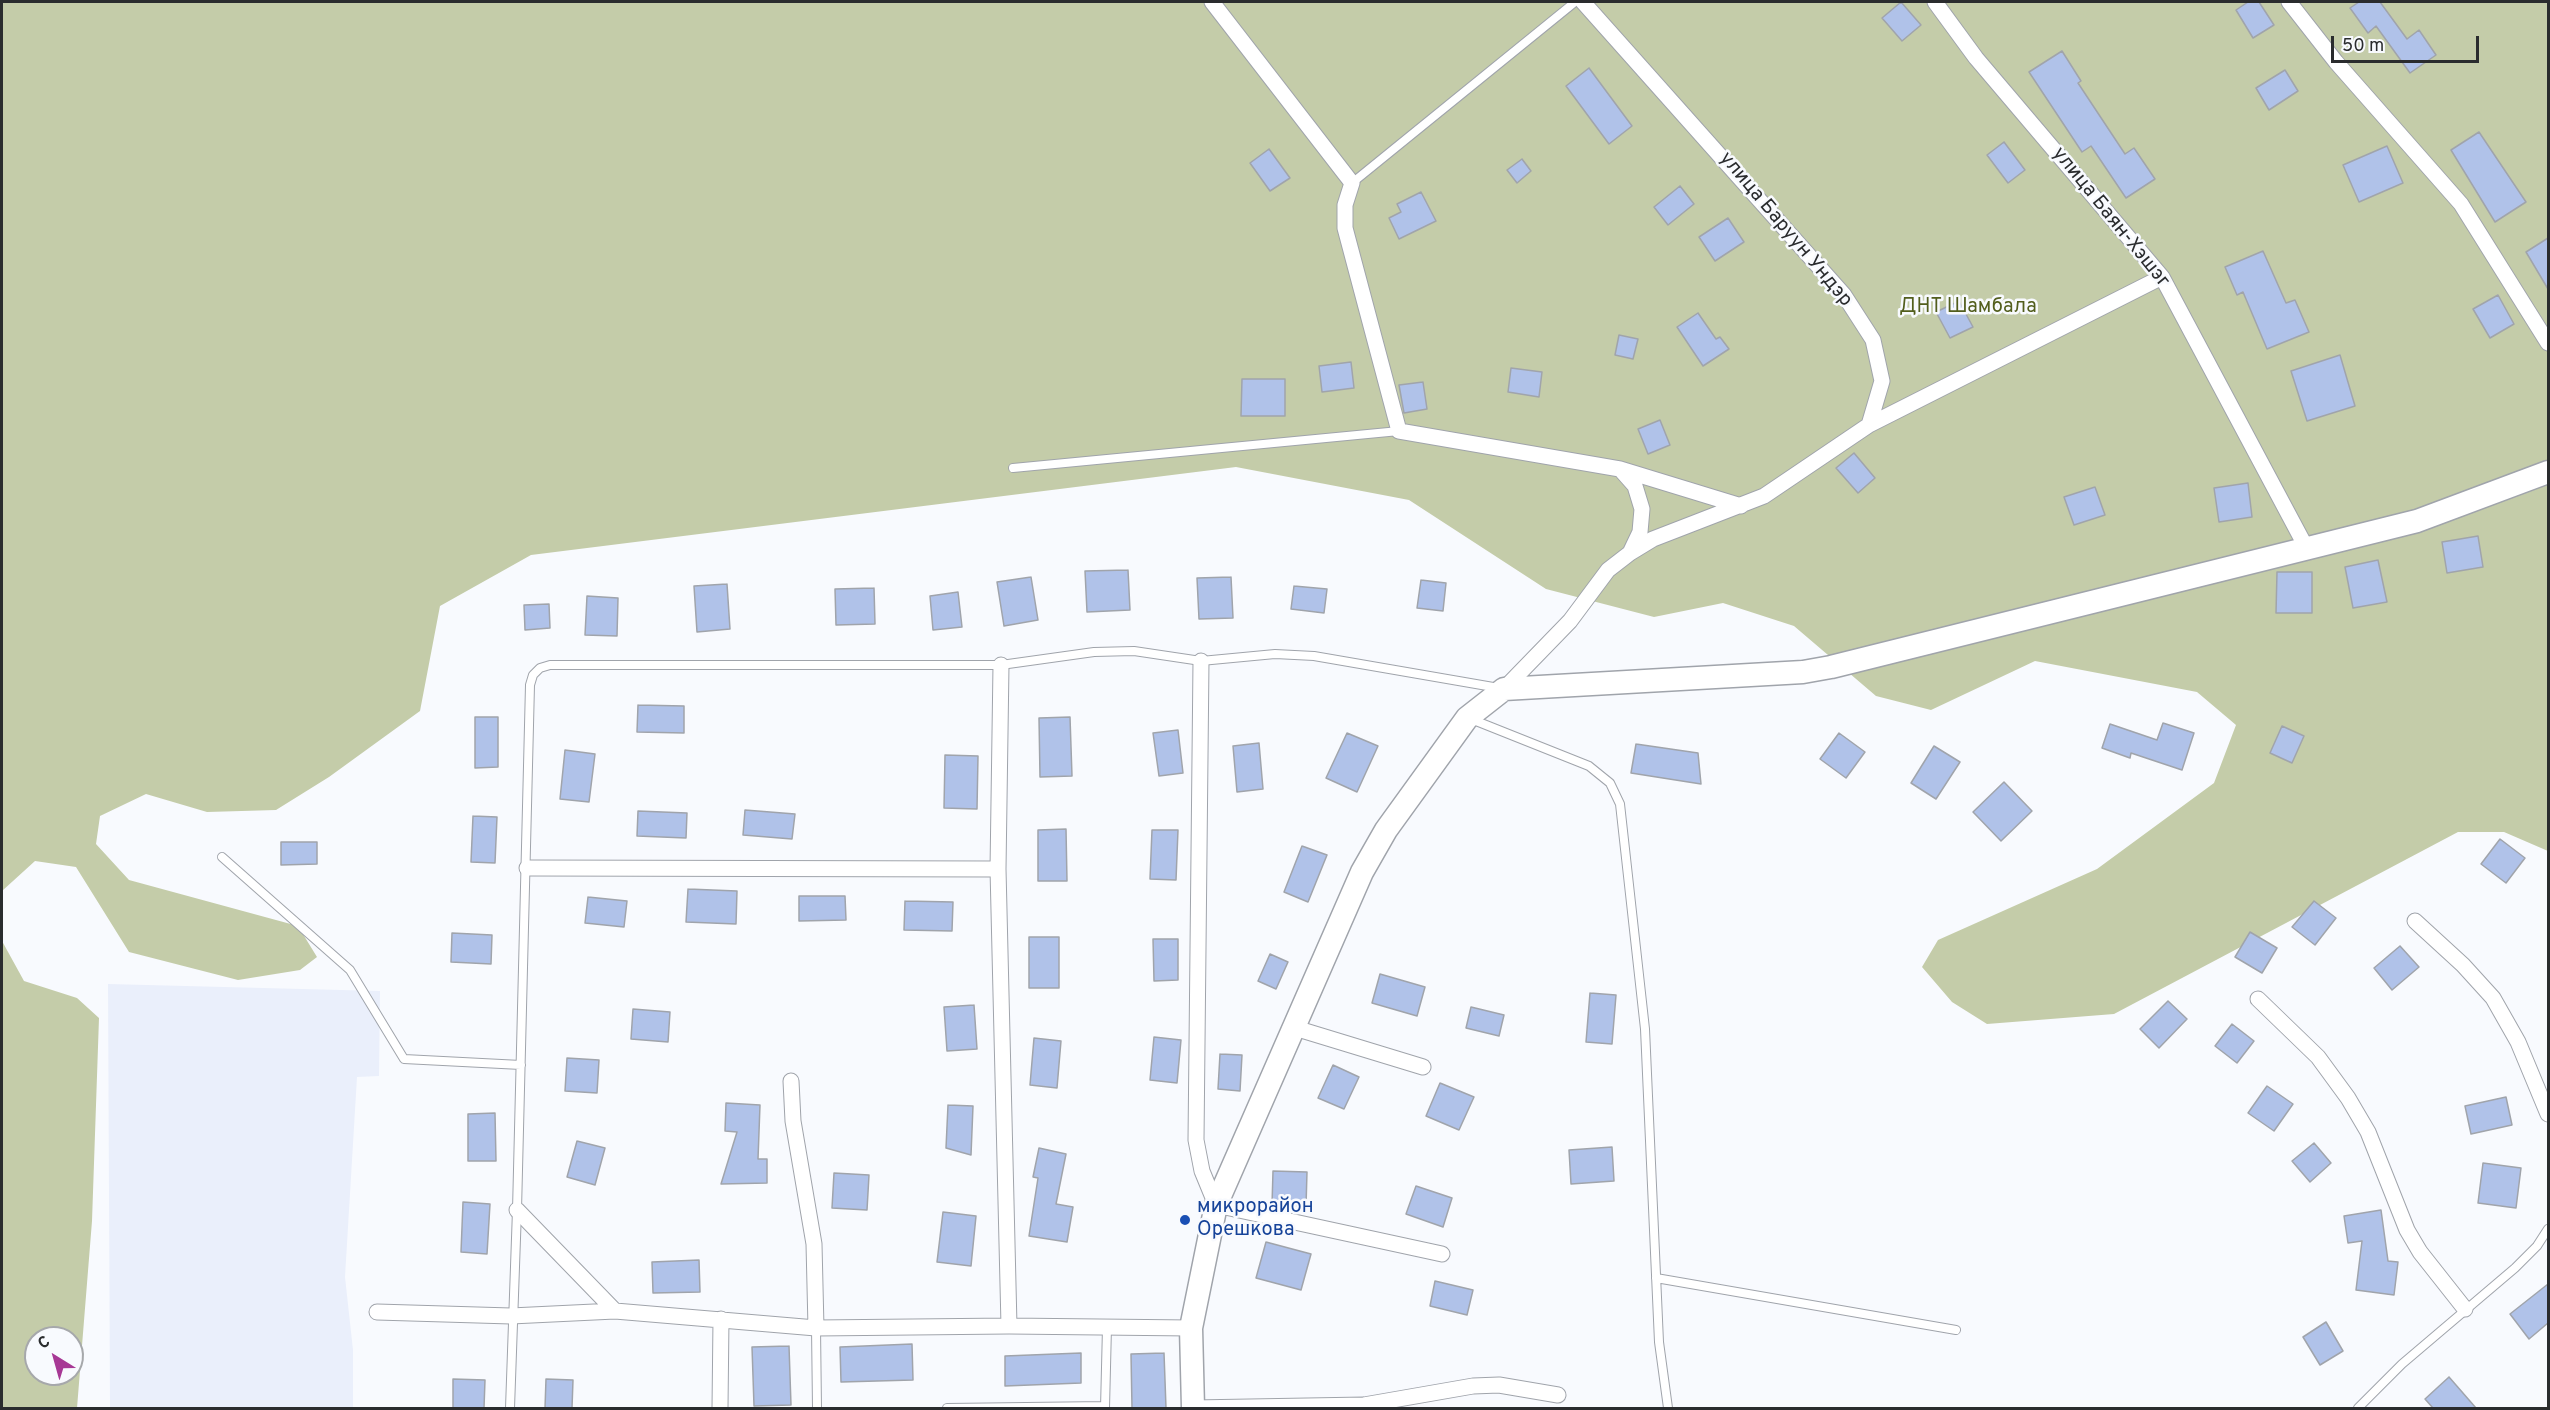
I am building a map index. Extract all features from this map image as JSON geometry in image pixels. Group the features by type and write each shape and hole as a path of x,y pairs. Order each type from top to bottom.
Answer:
{"street":[{"path":"1212,2 1352,183 1345,205 1345,228 1399,430 1620,470 1741,506"},
{"name":"улица Баруун Ундэр","path":"1583,2 1844,295 1873,340 1882,381 1869,425"},
{"name":"улица Баян-Хэшэг","path":"1935,2 1976,58 2162,277 2307,549"},
{"path":"2289,2 2336,62 2461,204 2548,343"},
{"path":"1558,1395 1499,1385 1473,1386 1364,1406 1193,1408 1191,1328 1216,1205 1362,872 1386,830 1467,717 1504,689 1570,621 1608,570 1630,553 1653,539 1764,496 1869,425 2162,277"},
{"path":"1620,470 1635,486 1642,509 1640,532 1630,553"},
{"path":"1504,689 1812,670 2418,521 2548,472"},
{"path":"1201,661 1196,1140 1203,1171 1216,1205"},
{"path":"1001,664 998,869 1009,1326"},
{"path":"527,868 998,869"},
{"path":"2415,921 2463,964 2493,998 2544,1092 2548,1114"},
{"path":"2258,999 2318,1057 2348,1098 2368,1132 2394,1202 2411,1237 2465,1309"},
{"path":"1295,1028 1423,1067"},
{"path":"791,1081 793,1121 814,1244 816,1328"},
{"path":"1216,1205 1442,1254"},
{"path":"517,1210 615,1311"},
{"path":"377,1312 511,1316 615,1311 816,1328 1009,1326 1191,1328"},
{"path":"720,1408 721,1319"}],"lane":[{"path":"1352,183 1575,2"},
{"path":"1013,468 1399,430"},
{"path":"510,1408 511,1316 517,1210 527,868 530,685 533,675 540,668 550,665 1001,664 1094,652 1134,651 1201,661 1275,654 1314,656 1504,689"},
{"path":"1467,717 1588,766 1610,783 1620,804 1645,1029 1659,1342 1668,1408"},
{"path":"222,857 350,970 404,1059 521,1065"},
{"path":"2358,1408 2402,1364 2515,1268 2537,1246 2548,1229"},
{"path":"1656,1278 1956,1330"},
{"path":"947,1408 1105,1407 1107,1327"},
{"path":"816,1328 817,1408"}],"shaded area":[{"path":"108,984 380,991 379,1076 357,1077 345,1277 353,1350 353,1408 110,1408"}],"green space":[{"name":"ДНТ Шамбала","path":"2,2 2548,2 2548,851 2504,832 2458,832 2114,1014 1987,1024 1952,1002 1922,967 1938,940 2097,869 2214,783 2236,725 2197,692 2035,661 1931,710 1876,696 1794,626 1723,603 1654,617 1546,589 1409,500 1236,467 531,555 440,606 420,711 329,777 276,810 207,812 146,794 100,816 96,844 129,880 298,926 317,957 300,970 238,980 129,952 76,867 35,861 2,891"},
{"path":"2,941 24,981 77,998 99,1018 92,1221 84,1326 24,1326 24,1386 79,1386 77,1408 2,1408"}],"building":[{"path":"1901,2 1921,25 1902,41 1882,18"},
{"path":"2248,2 2259,2 2274,25 2253,38 2236,10"},
{"path":"2359,2 2380,2 2407,39 2419,30 2436,55 2410,73 2376,26 2368,33 2350,8"},
{"path":"2062,51 2081,81 2078,83 2125,154 2134,148 2155,179 2126,198 2091,146 2082,152 2029,72"},
{"path":"1589,68 1632,126 1609,144 1566,86"},
{"path":"2285,70 2298,91 2269,110 2256,88"},
{"path":"2479,132 2526,202 2495,222 2451,150"},
{"path":"2004,142 2025,170 2008,183 1987,155"},
{"path":"2387,146 2403,183 2359,202 2343,165"},
{"path":"1269,149 1290,178 1270,191 1250,163"},
{"path":"1522,159 1531,171 1517,183 1507,170"},
{"path":"1680,186 1694,204 1668,225 1654,207"},
{"path":"1421,192 1436,221 1399,239 1389,218 1401,212 1397,204"},
{"path":"1728,218 1744,242 1715,261 1699,237"},
{"path":"2548,238 2548,289 2526,252"},
{"path":"2263,251 2286,303 2295,300 2309,332 2267,349 2243,292 2237,295 2225,267"},
{"path":"2498,295 2514,324 2490,338 2473,309"},
{"path":"1959,301 1973,327 1950,338 1936,312"},
{"path":"1698,313 1716,339 1720,337 1729,349 1703,366 1677,327"},
{"path":"1619,335 1638,339 1633,359 1615,355"},
{"path":"2340,355 2355,406 2307,421 2291,371"},
{"path":"1351,362 1354,388 1322,392 1319,366"},
{"path":"1511,368 1542,372 1539,397 1508,392"},
{"path":"1242,379 1285,379 1285,416 1241,416"},
{"path":"1423,382 1427,409 1404,413 1399,385"},
{"path":"1660,420 1670,445 1648,454 1638,429"},
{"path":"1854,453 1875,478 1858,493 1836,468"},
{"path":"2248,483 2252,517 2219,522 2214,488"},
{"path":"2095,487 2105,515 2074,525 2064,497"},
{"path":"2478,536 2483,567 2447,573 2442,542"},
{"path":"2378,560 2387,602 2353,608 2345,567"},
{"path":"1128,570 1130,610 1087,612 1085,571"},
{"path":"2277,572 2312,572 2312,613 2276,613"},
{"path":"1031,577 1038,620 1004,626 997,582"},
{"path":"1231,577 1233,618 1199,619 1197,578"},
{"path":"1421,580 1446,583 1443,611 1417,608"},
{"path":"727,584 730,629 697,632 694,586"},
{"path":"1294,586 1327,589 1324,613 1291,609"},
{"path":"874,588 875,624 836,625 835,589"},
{"path":"958,592 962,627 933,630 930,596"},
{"path":"587,596 618,598 617,636 585,635"},
{"path":"549,604 550,628 525,630 524,605"},
{"path":"638,705 684,706 684,733 637,732"},
{"path":"475,717 498,717 498,767 475,768"},
{"path":"1070,717 1072,776 1040,777 1039,718"},
{"path":"2163,723 2194,733 2182,770 2131,753 2130,758 2102,748 2110,724 2157,740"},
{"path":"2282,726 2304,736 2292,763 2270,753"},
{"path":"1178,730 1183,773 1159,776 1153,733"},
{"path":"1347,733 1378,746 1357,792 1326,778"},
{"path":"1839,733 1865,752 1846,778 1820,759"},
{"path":"1259,743 1263,789 1237,792 1233,746"},
{"path":"1636,744 1698,753 1701,784 1631,773"},
{"path":"1934,746 1960,762 1936,799 1911,783"},
{"path":"565,750 595,754 589,802 560,799"},
{"path":"945,755 978,756 977,809 944,808"},
{"path":"2004,782 2032,811 2001,841 1973,812"},
{"path":"745,810 795,814 792,839 743,835"},
{"path":"638,811 687,813 686,838 637,836"},
{"path":"473,816 497,817 495,863 471,862"},
{"path":"1066,829 1067,881 1038,881 1038,830"},
{"path":"1152,830 1178,830 1176,880 1150,879"},
{"path":"2500,839 2525,858 2506,883 2481,864"},
{"path":"281,842 317,842 317,864 281,865"},
{"path":"1302,846 1327,855 1308,902 1284,892"},
{"path":"688,889 737,891 736,924 686,922"},
{"path":"799,896 845,896 846,920 799,921"},
{"path":"588,897 627,901 624,927 585,923"},
{"path":"905,901 953,902 952,931 904,930"},
{"path":"2314,901 2336,918 2315,945 2292,927"},
{"path":"2250,932 2277,948 2262,973 2235,957"},
{"path":"452,933 492,935 491,964 451,962"},
{"path":"1029,937 1059,937 1059,988 1029,988"},
{"path":"1153,939 1178,939 1178,980 1154,981"},
{"path":"2400,946 2419,967 2392,990 2374,968"},
{"path":"1270,954 1288,962 1276,989 1258,981"},
{"path":"1380,974 1425,987 1417,1016 1372,1003"},
{"path":"1590,993 1616,995 1612,1044 1586,1042"},
{"path":"2168,1001 2187,1019 2159,1048 2140,1029"},
{"path":"974,1005 977,1049 947,1051 944,1007"},
{"path":"1471,1007 1504,1015 1499,1036 1466,1028"},
{"path":"633,1009 670,1012 668,1042 631,1039"},
{"path":"2232,1024 2254,1041 2237,1063 2215,1046"},
{"path":"1154,1037 1181,1040 1177,1083 1150,1080"},
{"path":"1034,1038 1061,1041 1057,1088 1030,1085"},
{"path":"1220,1054 1242,1055 1240,1091 1218,1089"},
{"path":"567,1058 599,1060 597,1093 565,1091"},
{"path":"1333,1065 1359,1077 1344,1109 1318,1098"},
{"path":"1440,1083 1474,1097 1459,1130 1426,1116"},
{"path":"2267,1086 2293,1104 2274,1131 2248,1113"},
{"path":"2506,1097 2512,1125 2471,1134 2465,1106"},
{"path":"726,1103 760,1105 758,1159 767,1159 767,1183 721,1184 737,1132 725,1131"},
{"path":"948,1105 973,1106 971,1155 946,1148"},
{"path":"495,1113 496,1161 468,1161 468,1114"},
{"path":"577,1141 605,1148 595,1185 567,1177"},
{"path":"2314,1143 2331,1163 2310,1182 2292,1161"},
{"path":"1612,1147 1614,1181 1571,1184 1569,1150"},
{"path":"1039,1148 1066,1154 1056,1204 1073,1207 1067,1242 1029,1236 1038,1178 1033,1177"},
{"path":"2483,1163 2521,1168 2516,1208 2478,1203"},
{"path":"1273,1171 1307,1172 1306,1206 1272,1205"},
{"path":"834,1173 869,1175 867,1210 832,1208"},
{"path":"1416,1186 1452,1198 1443,1227 1406,1214"},
{"path":"463,1202 490,1204 487,1254 461,1252"},
{"path":"2381,1210 2388,1261 2398,1262 2394,1295 2356,1290 2362,1241 2348,1243 2344,1216"},
{"path":"943,1212 976,1216 971,1266 937,1262"},
{"path":"1266,1242 1311,1254 1301,1290 1256,1278"},
{"path":"699,1260 700,1292 653,1293 652,1262"},
{"path":"1435,1281 1473,1290 1467,1315 1430,1306"},
{"path":"2548,1284 2548,1323 2529,1339 2510,1314"},
{"path":"2326,1322 2343,1351 2320,1365 2303,1337"},
{"path":"912,1344 913,1380 841,1382 840,1347"},
{"path":"789,1346 791,1405 754,1406 752,1347"},
{"path":"1081,1353 1081,1383 1005,1386 1005,1356"},
{"path":"1164,1353 1166,1408 1132,1408 1131,1354"},
{"path":"2449,1377 2476,1408 2433,1408 2425,1399"},
{"path":"453,1379 485,1380 484,1408 453,1408"},
{"path":"546,1379 573,1380 572,1408 545,1408"}],"place":[{"name":"микрорайон Орешкова","path":"1185,1220"}]}
